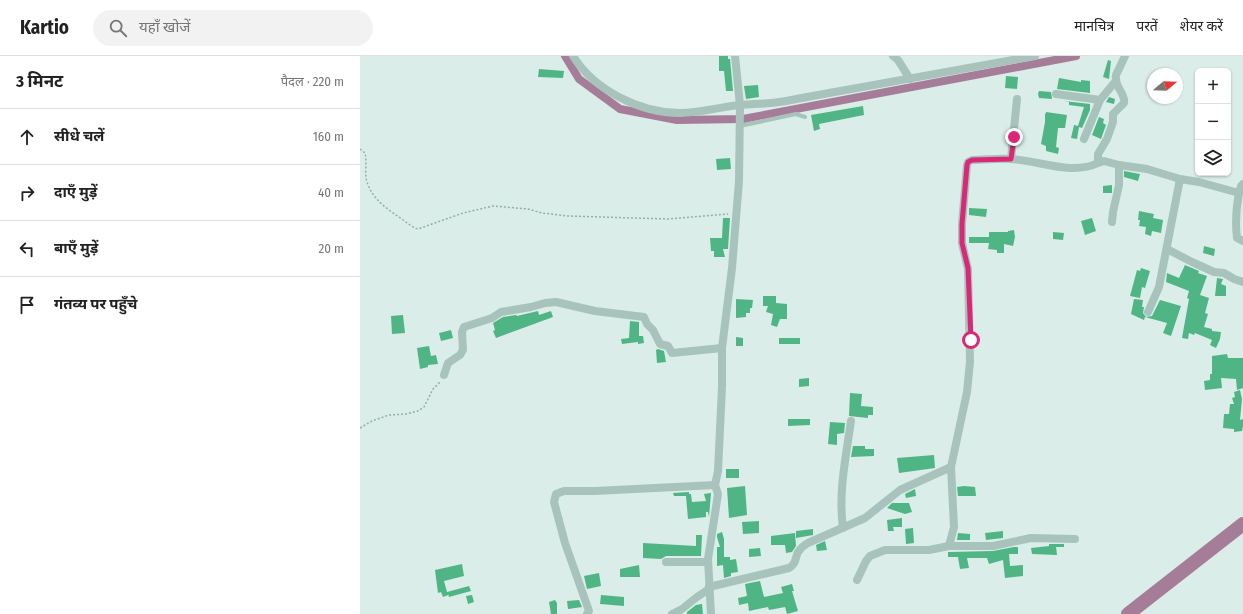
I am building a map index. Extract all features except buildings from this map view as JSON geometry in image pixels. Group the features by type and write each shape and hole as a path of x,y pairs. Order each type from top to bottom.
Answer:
{"street":[{"path":"573,56 578,65 603,88 628,101 650,109 681,113 740,109 1035,56"},
{"path":"711,614 708,562 718,499 716,485 720,441 722,348 732,268 739,181 740,109 736,56"},
{"path":"893,56 898,60 910,79"},
{"path":"1084,139 1100,100 1115,82 1116,75 1125,56"},
{"path":"1098,163 1098,154 1107,139 1113,114 1123,105 1125,100 1115,82"},
{"path":"1056,94 1100,100"},
{"path":"1011,159 1017,99"},
{"path":"949,546 954,527 951,467 967,392 970,362 968,268 962,243 962,224 968,162 972,160 1011,159 1072,168 1089,167 1104,161 1147,169 1180,179 1200,182 1239,193"},
{"path":"1112,222 1119,185 1119,165"},
{"path":"1148,312 1159,287 1180,179"},
{"path":"1243,184 1241,186 1236,208 1235,227 1237,238 1243,241"},
{"path":"1167,249 1214,272 1224,273 1243,282"},
{"path":"444,375 448,363 463,350 462,332 464,327 492,318 500,312 545,303 556,302 595,311 644,318 653,330 660,344 668,346 672,353 722,348"},
{"path":"843,528 841,508 842,490 851,421"},
{"path":"672,614 682,609 709,588 789,568 795,563 802,547 871,514 904,488 951,467"},
{"path":"587,614 589,611 565,543 554,502 556,494 564,491 595,491 716,485"},
{"path":"857,580 866,561 870,556 880,551 929,550 949,546 993,546 1031,538 1075,539"},
{"path":"666,562 708,562"}],"lane":[{"path":"740,125 796,114 804,117"}],"path":[{"path":"360,149 365,153 366,179 374,195 381,204 390,211 412,227 418,229 462,213 493,206 528,209 558,216 668,219 732,214 736,219"},
{"path":"360,428 381,417 418,411 424,407 433,389 444,375"}],"waterway":[{"path":"565,56 579,79 620,109 677,120 743,119 1076,56"},
{"path":"1128,614 1243,524"}],"route":[{"path":"971,340 968,268 962,243 962,224 967,165 968,162 972,160 1011,159 1014,137"}]}
